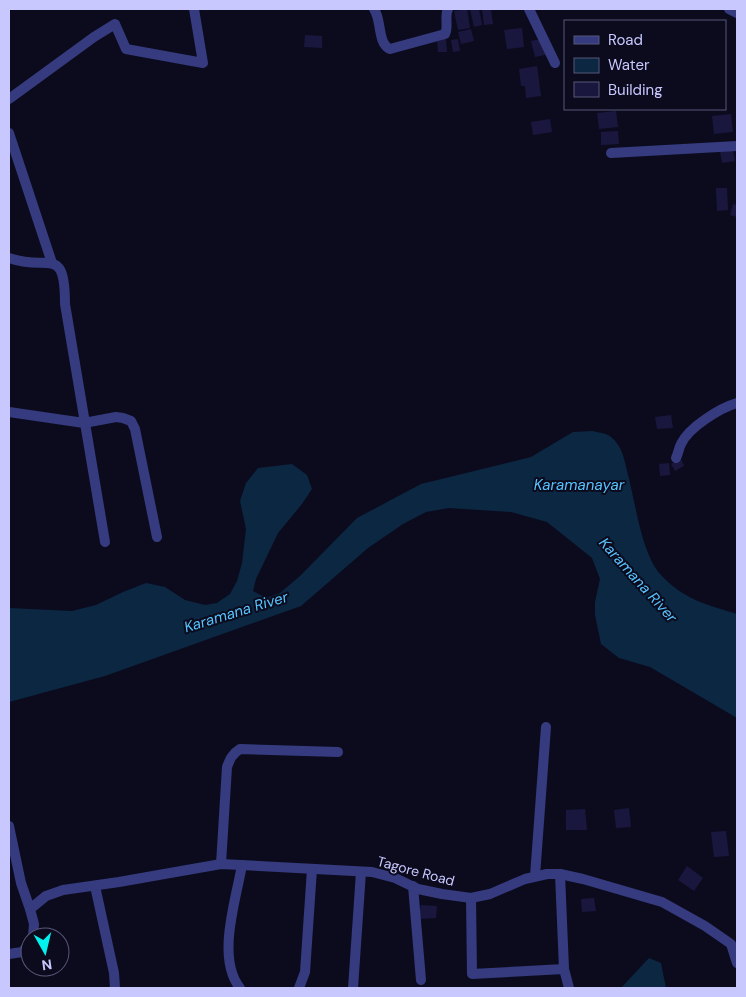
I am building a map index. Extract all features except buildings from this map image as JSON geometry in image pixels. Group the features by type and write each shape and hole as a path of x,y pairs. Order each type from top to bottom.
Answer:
{"street":[{"path":"9,99 94,37 115,24 126,49 203,63 194,9"},
{"path":"374,9 377,13 384,44 390,49 445,34 447,28 446,13 448,9"},
{"path":"529,9 555,62"},
{"path":"729,9 737,13"},
{"path":"9,132 52,263"},
{"path":"611,153 737,146"},
{"path":"9,258 28,262 52,263 60,268 63,275 65,304 105,542"},
{"path":"676,458 681,442 690,431 715,413 737,402"},
{"path":"9,412 84,423 116,417 131,421 135,429 158,537"},
{"path":"535,876 546,727"},
{"path":"221,864 227,768 233,753 240,749 338,752"},
{"path":"9,826 21,883 34,927"},
{"name":"Tagore Road","path":"30,909 46,896 63,890 221,864 372,872 442,894 471,898 490,894 535,876 560,874 662,902 706,926 731,944 737,963"},
{"path":"240,988 231,972 228,946 242,865"},
{"path":"299,988 305,972 312,869"},
{"path":"353,988 361,872"},
{"path":"560,874 564,968 569,988"},
{"path":"95,886 114,973 115,988"},
{"path":"413,886 421,980"},
{"path":"471,898 472,974 564,968"}],"water":[{"name":"Karamanayar","path":"593,431 609,436 615,441 622,452 648,554 661,575 687,596 737,614 737,718 650,667 619,658 601,644 595,615 595,602 600,579 592,558 547,522 511,512 449,508 426,512 403,524 368,548 301,606 105,676 9,702 9,608 72,611 96,605 146,583 165,587 185,600 205,605 217,603 230,594 237,581 242,563 246,529 240,501 246,483 258,468 292,464 307,475 312,489 278,533 256,579 253,591 266,598 280,593 300,576 357,518 421,484 531,457 573,432"},
{"path":"649,958 661,963 666,988 621,988"}],"water label":[{"name":"Karamana River","path":"638,580"},
{"name":"Karamana River","path":"236,612"}]}
